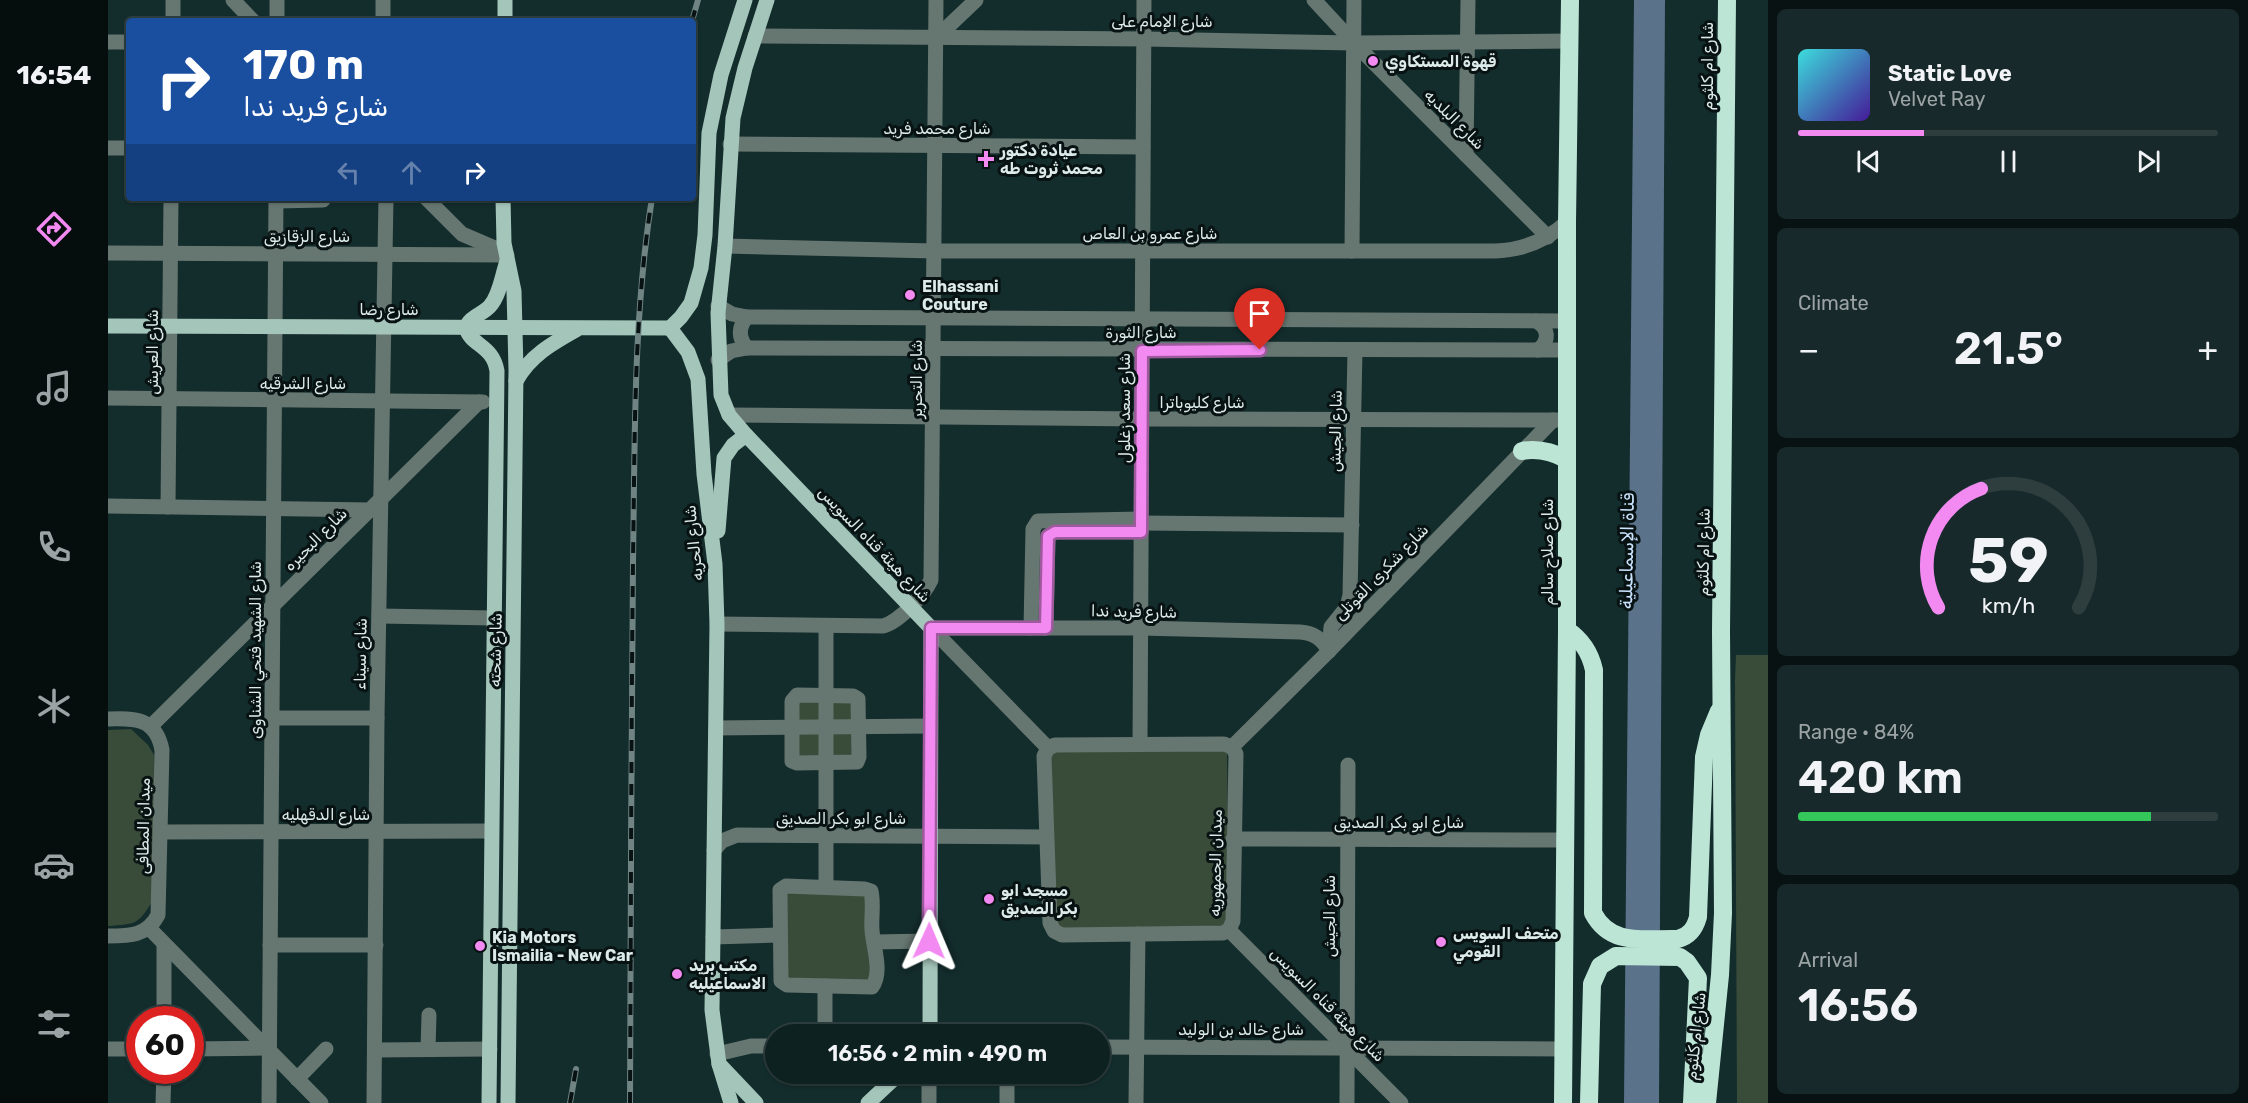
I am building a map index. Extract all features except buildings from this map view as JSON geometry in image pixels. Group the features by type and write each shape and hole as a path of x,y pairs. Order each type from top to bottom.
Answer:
{"highway":[{"name":"شارع صلاح سالم","path":"1563,1103 1567,630 1566,459 1560,420 1567,350 1570,0"},
{"name":"شارع ام كلثوم","path":"1707,1103 1721,964 1723,704 1721,631 1727,0"},
{"path":"1522,451 1549,451 1566,459"},
{"path":"1567,630 1581,641 1594,670 1593,913 1617,947"},
{"path":"1679,948 1695,926 1698,917 1704,757 1713,724 1723,704"},
{"path":"1589,1103 1592,984 1600,966 1617,947 1679,948"},
{"path":"1679,948 1698,978 1692,1103"}],"main road":[{"path":"505,0 506,18"},
{"path":"737,0 740,17"},
{"path":"670,328 691,303 702,268 709,133 714,104 745,0"},
{"path":"729,415 721,395 718,360 718,306 725,246 730,144 738,93 767,0"},
{"path":"706,186 728,187"},
{"name":"شارع شحته","path":"503,201 503,232 514,291 516,376 508,1103"},
{"path":"507,255 492,303 486,310 470,320 466,328 469,335 491,354 497,371 516,376 535,356 552,343 577,330"},
{"path":"702,268 722,270"},
{"name":"شارع رضا","path":"108,326 577,330 670,328"},
{"name":"شارع الحريه","path":"670,328 688,352 698,379 705,482 715,564 717,624 712,1010 718,1059 731,1103"},
{"name":"شارع شحته","path":"489,1103 497,371"},
{"name":"شارع هيئة قناه السويس","path":"729,415 931,628"},
{"path":"715,564 722,466 728,451 746,435"},
{"path":"930,1024 931,628"},
{"path":"718,1059 756,1103"},
{"path":"868,1103 888,1084"}],"street":[{"path":"173,0 173,18"},
{"path":"233,0 250,18"},
{"path":"277,0 277,18"},
{"path":"383,0 383,18"},
{"name":"شارع التحرير","path":"910,606 925,590 932,573 936,0"},
{"path":"936,38 976,0"},
{"name":"شارع سعد زغلول","path":"1140,744 1144,0"},
{"name":"شارع البلديه","path":"1314,0 1548,237"},
{"path":"1352,251 1354,0"},
{"path":"1466,155 1468,0"},
{"name":"شارع الإمام على","path":"755,36 1354,43 1570,41"},
{"path":"108,42 126,42"},
{"name":"شارع محمد فريد","path":"730,144 1143,147"},
{"path":"108,148 126,148"},
{"name":"شارع العريش","path":"168,507 171,201"},
{"name":"شارع الشهيد فتحي الشناوى","path":"268,1103 276,201"},
{"name":"شارع سيناء","path":"374,1103 379,616 375,504 382,401 388,201"},
{"path":"429,201 462,234 507,255"},
{"name":"شارع عمرو بن العاص","path":"725,246 934,250 1509,250 1523,248 1548,237 1567,222"},
{"name":"شارع الزقازيق","path":"108,254 507,255"},
{"name":"شارع الثورة","path":"718,306 732,314 747,316 1567,321"},
{"path":"747,316 740,330 741,340 747,348"},
{"path":"1536,321 1545,329 1547,335 1543,346 1538,350"},
{"name":"شارع الثورة","path":"718,360 731,351 747,348 1142,351 1567,350"},
{"name":"شارع الجيش","path":"1329,651 1331,627 1347,607 1350,596 1355,350"},
{"name":"شارع الشرقيه","path":"108,398 497,401"},
{"name":"شارع البحيره","path":"150,726 479,402"},
{"name":"شارع كليوباترا","path":"729,415 1560,420"},
{"name":"شارع شكرى القوتلى","path":"1232,747 1329,651 1522,451 1560,420"},
{"path":"108,506 274,508 375,504"},
{"path":"1038,628 1048,536 1055,532 1141,525 1352,525"},
{"path":"717,624 884,627 894,622 910,606"},
{"path":"379,616 494,618"},
{"path":"826,626 826,887"},
{"name":"شارع فريد ندا","path":"931,628 1140,628 1308,633 1318,637 1329,651"},
{"name":"شارع هيئة قناه السويس","path":"931,628 1048,748"},
{"path":"794,696 856,697 859,702 859,726 857,762 797,763 792,761 792,701 794,696"},
{"path":"272,717 377,718"},
{"path":"108,719 135,719 150,726"},
{"name":"ميدان المطافى","path":"149,928 158,915 159,907 162,750 157,733 150,726"},
{"path":"716,728 930,726"},
{"path":"1048,748 1055,744 1224,744 1232,747"},
{"name":"ميدان الجمهوريه","path":"1048,748 1044,756 1045,837 1050,923 1054,931 1062,935 1222,933 1229,930 1233,921 1236,754 1232,747"},
{"name":"شارع الجيش","path":"1347,1103 1348,765"},
{"name":"شارع الدقهليه","path":"161,832 491,831"},
{"name":"شارع ابو بكر الصديق","path":"714,850 723,841 737,835 1045,837"},
{"name":"شارع ابو بكر الصديق","path":"1233,839 1565,840"},
{"path":"783,887 826,887 871,891 872,932 876,951 875,982 872,987 787,985 781,981 780,893 783,887"},
{"path":"108,936 136,935 149,928 321,1103"},
{"name":"شارع هيئة قناه السويس","path":"1229,930 1401,1103"},
{"path":"1137,1103 1138,934"},
{"path":"713,938 779,935"},
{"path":"874,942 929,941"},
{"path":"164,944 164,1006"},
{"path":"270,945 376,945"},
{"path":"825,986 825,1024"},
{"path":"428,1050 429,1015"},
{"path":"718,1059 752,1046 765,1046"},
{"name":"شارع خالد بن الوليد","path":"1110,1047 1562,1049"},
{"path":"108,1049 126,1049"},
{"path":"204,1049 268,1050"},
{"path":"297,1079 326,1049"},
{"path":"375,1050 490,1049"},
{"path":"163,1103 164,1084"},
{"path":"929,1084 929,1103"},
{"path":"1007,1084 1007,1103"}],"green space":[{"path":"1736,655 1768,655 1768,1103 1737,1103"},
{"path":"853,696 859,757 797,763 792,701"},
{"path":"131,729 148,745 154,755 153,900 140,919 135,922 108,926 108,730"},
{"path":"1227,748 1229,927 1052,929 1051,752"},
{"path":"865,889 874,985 780,977 780,893"}],"water":[{"path":"1634,0 1665,0 1659,1103 1624,1103"}],"railway":[{"path":"693,18 698,0"},
{"path":"630,1103 635,425 641,288 652,201"},
{"path":"570,1103 576,1069"}],"place":[{"name":"قهوة المستكاوي","path":"1373,61"},
{"name":"عيادة دكتور محمد ثروت طه","path":"986,159"},
{"name":"Elhassani Couture","path":"910,295"},
{"name":"مسجد ابو بكر الصديق","path":"989,899"},
{"name":"متحف السويس القومي","path":"1441,942"},
{"name":"Kia Motors Ismailia - New Car","path":"480,946"},
{"name":"مكتب بريد الاسماعيليه","path":"677,974"}],"route":[{"path":"929,941 931,628 1046,628 1048,536 1055,532 1141,532 1142,351 1260,350"}],"water label":[{"name":"قناة الإسماعيلية","path":"1627,551"}]}
